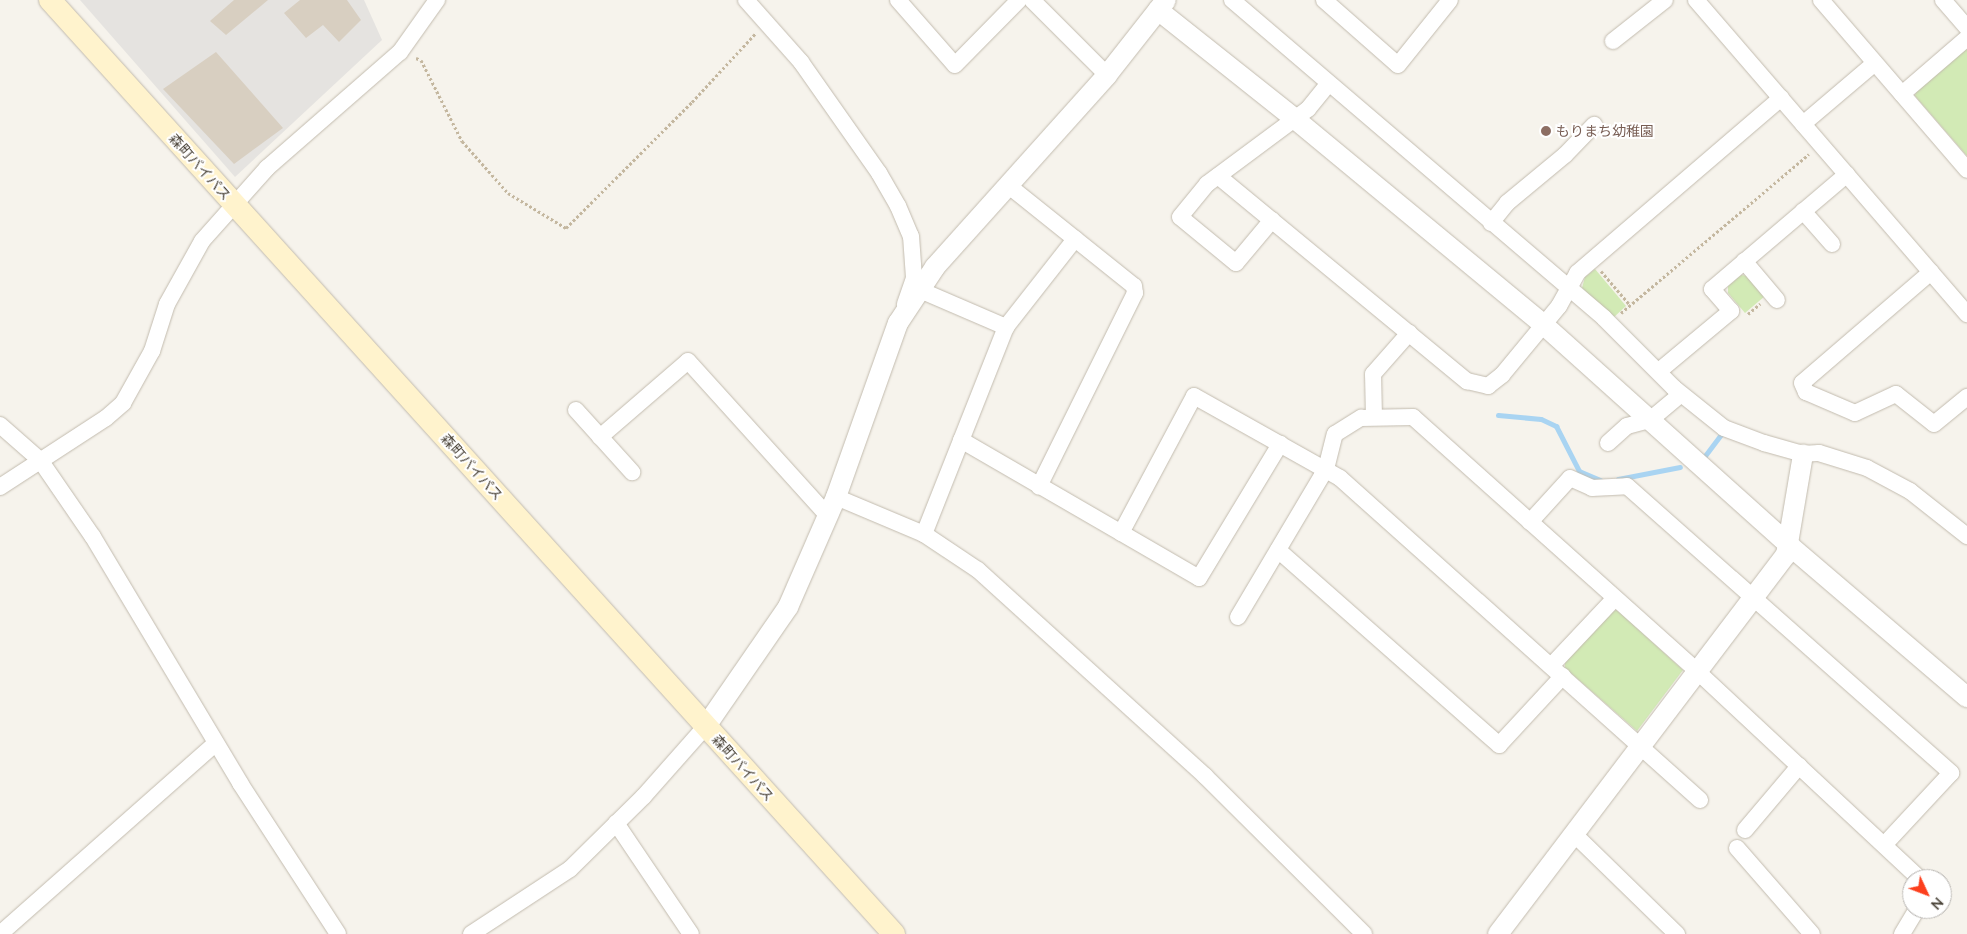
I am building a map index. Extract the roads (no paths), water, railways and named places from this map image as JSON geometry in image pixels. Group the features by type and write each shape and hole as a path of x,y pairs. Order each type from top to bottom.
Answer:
{"main road":[{"name":"森町バイパス","path":"50,0 894,934"}],"street":[{"path":"0,487 106,418 123,403 152,351 167,304 198,249 266,168 400,52 438,0"},
{"path":"471,934 570,868 616,824 706,726 788,607 836,497 914,278 911,236 901,213 879,173 842,118 767,20 746,0"},
{"path":"901,1 955,65 1019,0"},
{"path":"1032,0 1107,75"},
{"path":"1232,0 1610,323 1681,394 1724,428 1803,454 1819,453 1845,460 1889,479 1967,536"},
{"path":"1324,0 1398,65 1450,0"},
{"path":"1613,41 1665,0"},
{"path":"1696,0 1967,314"},
{"path":"1821,0 1967,170"},
{"path":"1943,0 1967,28"},
{"path":"898,323 935,267 1107,75 1162,5 1295,119 1544,325 1790,546 1967,698"},
{"path":"1902,94 1967,38"},
{"path":"1803,124 1875,64"},
{"path":"1272,220 1236,263 1180,217 1207,184 1295,119 1329,83"},
{"path":"1218,176 1467,381 1483,386 1494,382 1502,375 1544,325 1577,273 1781,98"},
{"path":"1491,223 1507,203 1565,155 1594,125"},
{"path":"1659,371 1731,310 1712,288 1847,174"},
{"path":"1009,186 1134,286 1135,293 1039,486"},
{"path":"1803,211 1832,244"},
{"path":"924,534 1006,326 1075,238"},
{"path":"1744,261 1775,297"},
{"path":"1931,272 1802,383 1806,392 1855,413 1896,394 1934,424 1967,397"},
{"path":"920,290 1006,326"},
{"path":"1374,417 1374,374 1409,333"},
{"path":"600,437 688,361 828,516"},
{"path":"1608,443 1628,426 1650,420 1681,394"},
{"path":"1121,533 1194,396 1340,478 1700,800"},
{"path":"576,410 632,472"},
{"path":"1238,617 1326,469 1335,434 1361,418 1413,417 1698,672 1909,869"},
{"path":"0,425 40,460 93,537 216,743 338,934"},
{"path":"961,440 1199,578 1280,444"},
{"path":"1498,934 1753,600 1790,546 1803,454"},
{"path":"1530,522 1570,478 1592,488 1627,486 1753,600 1952,773 1884,845"},
{"path":"836,497 924,534 978,570 1205,776 1364,934"},
{"path":"1278,550 1499,745 1615,598"},
{"path":"0,934 216,743"},
{"path":"1745,830 1799,766"},
{"path":"616,824 691,934"},
{"path":"1574,834 1677,934"},
{"path":"1737,848 1812,934"},
{"path":"1902,934 1911,919"}],"waterway":[{"path":"1498,415 1541,419 1556,426 1579,471 1600,480"},
{"path":"1704,457 1722,433"},
{"path":"1618,479 1680,467"}],"place":[{"name":"もりまち幼稚園","path":"1546,131"}]}
